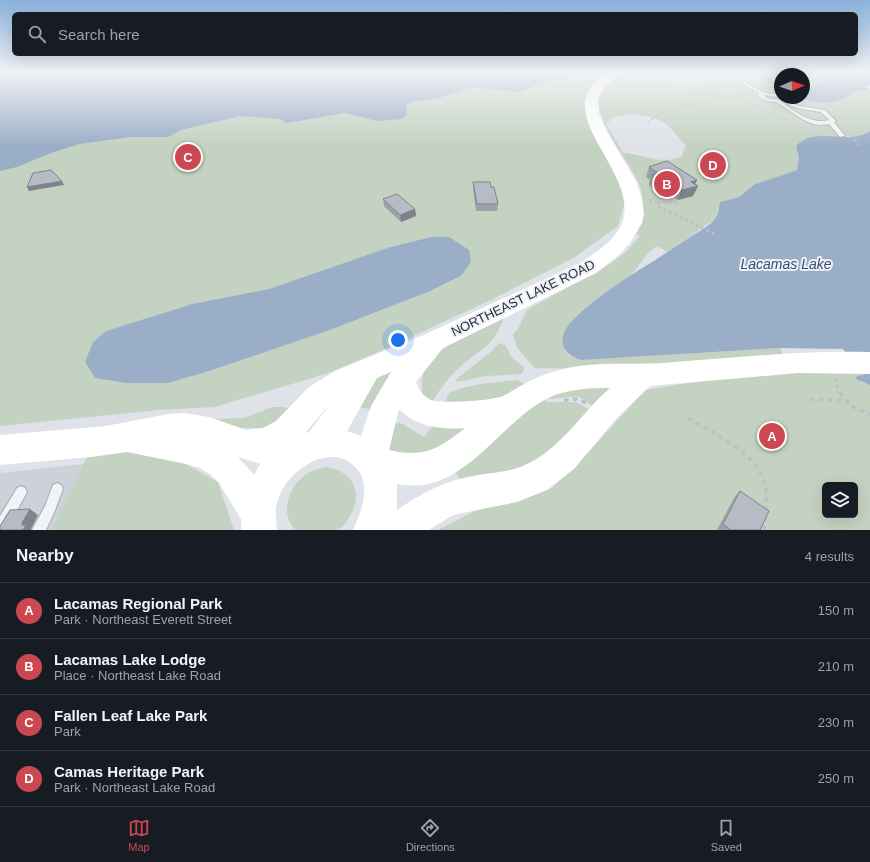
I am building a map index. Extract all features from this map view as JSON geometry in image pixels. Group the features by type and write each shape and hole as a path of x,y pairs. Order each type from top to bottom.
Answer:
{"main road":[{"name":"NORTHEAST LAKE ROAD","path":"246,446 277,438 287,431 319,396 329,388 437,340 588,268 609,253 624,238 634,215 635,203 627,178 598,129 589,108 592,97"},
{"name":"NORTHEAST LAKE ROAD","path":"371,461 382,415 389,398 401,379 437,340"},
{"path":"371,461 415,470 432,468 446,462 509,408 538,390 572,378 643,375 788,363 853,367"},
{"path":"258,522 260,499 265,485 273,472 289,457 314,445 335,424 367,370"},
{"path":"398,530 439,503 459,496 502,490 520,485 550,470 568,453 602,414 643,375"},
{"path":"401,379 406,395 411,403 432,413 462,415 509,408"},
{"path":"0,450 122,438 185,427 205,430 246,446 282,452 331,442 348,446 363,453 371,461 378,474 382,489 381,505 376,522 371,530"},
{"path":"122,438 197,452 222,463 232,472 258,522"}],"lane":[{"path":"761,97 774,98"},
{"path":"787,104 806,118 817,122 831,121"},
{"path":"792,104 799,107 823,111 842,136"},
{"path":"39,530 50,510 58,489"},
{"path":"0,528 21,492"}],"path":[{"path":"648,122 660,113 688,106 694,102 694,97"},
{"path":"721,97 730,99 745,98"},
{"path":"831,121 870,114"},
{"path":"848,132 861,147"},
{"path":"678,203 660,202 656,206 716,235"},
{"path":"853,367 835,382 840,395 846,401 854,408 869,413"},
{"path":"558,400 577,399 593,408"},
{"path":"810,399 846,401"},
{"path":"688,418 738,450 760,472 768,498 764,530"}],"shaded area":[{"path":"83,464 51,530 0,530 0,473"}],"green space":[{"path":"0,97 586,97 584,104 592,129 618,177 625,202 618,226 575,257 491,300 331,372 214,407 159,410 0,426","holes":["431,237 449,237 462,276 428,292 330,330 285,344 93,342 106,331 192,304 269,289 390,247"]},
{"path":"600,97 774,97 774,104 810,104 810,99 870,97 870,131 859,136 842,136 796,146 799,159 797,170 755,184 739,197 720,202 715,219 668,252 657,246 648,253 630,277 602,295 564,350 569,356 581,360 780,348 783,355 595,369 535,368 517,348 513,334 518,329 527,310 605,267 625,253 640,236 637,234 642,204 640,186 605,125 598,101","holes":["629,114 656,119 668,126 686,146 681,157 659,160 623,153 606,124 614,117"]},
{"path":"504,316 496,335 491,341 455,372 444,384 432,402 422,394 423,375 435,356 446,347 470,333"},
{"path":"499,343 505,345 512,358 524,367 524,371 521,374 486,376 457,382 456,380 460,376 492,351"},
{"path":"415,355 376,411 352,405 364,385"},
{"path":"860,371 864,375 861,382 870,385 870,530 438,530 477,510 552,488 591,449 645,390 749,373"},
{"path":"638,377 596,408 578,396 551,399 544,394"},
{"path":"517,380 528,386 508,397 442,408 449,393 462,388 481,384"},
{"path":"538,394 548,402 576,402 598,415 548,462 464,486 453,468"},
{"path":"272,407 284,407 294,410 267,428 241,428 213,421 215,419 245,418"},
{"path":"485,418 422,459 386,452 392,422 403,424 424,437 436,421"},
{"path":"118,447 182,462 218,482 234,530 51,530 83,464 90,453"},
{"path":"325,467 335,469 350,478 356,493 356,501 353,510 345,524 337,530 296,530 288,517 287,509 290,494 299,480 305,475"}],"water":[{"path":"0,97 443,97 410,102 406,106 407,114 402,119 377,121 345,113 286,123 280,119 240,116 181,130 168,137 131,137 79,144 51,153 17,167 0,171"},
{"path":"810,97 847,97 839,101 826,103 810,100"},
{"name":"Lacamas Lake","path":"870,131 870,385 856,379 857,376 864,375 843,349 780,348 581,360 569,354 565,349 563,344 564,333 572,321 584,309 612,288 708,226 716,216 720,202 739,197 755,184 797,170 799,158 796,146 803,141 818,136 850,137 862,135"},
{"path":"431,237 449,237 469,250 471,262 461,276 428,292 330,330 209,371 168,383 126,383 95,378 85,362 93,342 106,331 192,304 269,289 390,247"}],"building":[{"path":"667,161 697,180 691,182 698,186 682,190 676,186 668,187 652,175 658,173 649,167"},
{"path":"51,170 62,181 27,187 33,173"},
{"path":"473,182 490,182 491,187 494,187 498,204 477,204"},
{"path":"397,194 415,209 400,215 383,199"},
{"path":"740,491 769,511 760,530 731,530 723,524"},
{"path":"30,509 22,523 22,525 26,525 23,530 0,530 0,526 10,510"}],"place":[{"name":"Fallen Leaf Lake Park","path":"188,157"},
{"name":"Camas Heritage Park","path":"713,165"},
{"name":"Lacamas Lake Lodge","path":"667,184"},
{"name":"Lacamas Regional Park","path":"772,436"}]}
